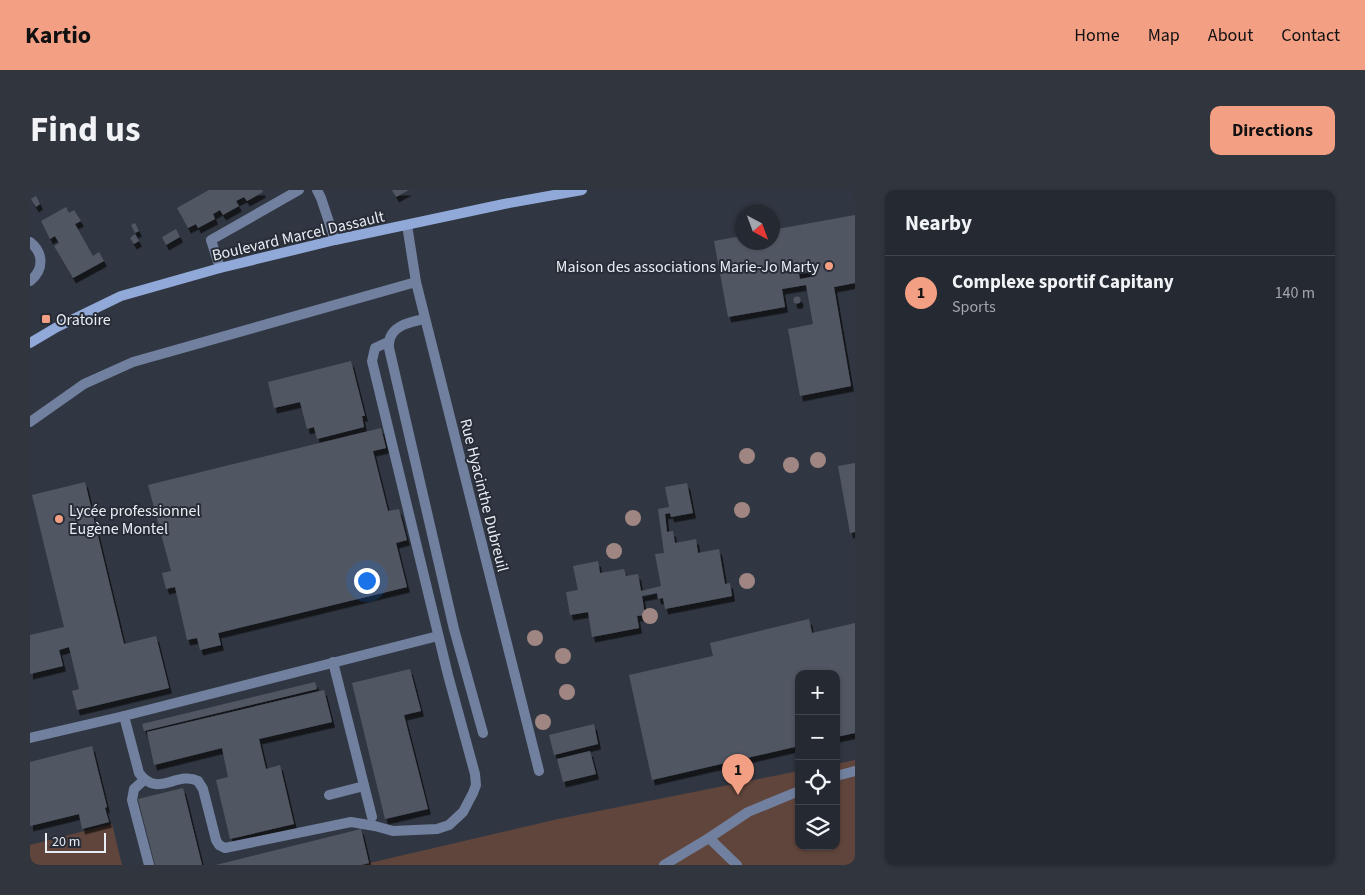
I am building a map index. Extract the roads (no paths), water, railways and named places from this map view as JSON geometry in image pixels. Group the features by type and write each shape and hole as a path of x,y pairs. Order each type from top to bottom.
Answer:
{"main road":[{"name":"Boulevard Marcel Dassault","path":"30,343 57,327 121,296 220,268 336,240 504,204 582,190"}],"street":[{"path":"220,268 210,240 299,190"},
{"path":"317,190 336,240"},
{"name":"Rue Hyacinthe Dubreuil","path":"407,225 416,282 538,771"},
{"path":"30,242 36,247 42,261 36,276 30,281"},
{"path":"30,422 84,384 133,362 416,282"},
{"path":"425,318 405,323 391,335 388,342 454,629 484,733"},
{"path":"124,716 139,773 144,780 155,785 188,778 198,781 203,789 216,840 225,848 350,822 393,831 437,829 449,825 463,812 469,803 476,785 475,774 438,636 372,361 375,348 388,342"},
{"path":"30,738 438,636"},
{"path":"332,662 372,817"},
{"path":"840,775 855,771"},
{"path":"144,780 134,789 132,800 149,865"},
{"path":"328,795 364,786"},
{"path":"664,865 748,812 795,793"},
{"path":"709,838 738,865"}],"place":[{"name":"Maison des associations Marie-Jo Marty","path":"829,266"},
{"name":"Oratoire","path":"46,319"},
{"name":"Lycée professionnel Eugène Montel","path":"59,519"},
{"name":"Complexe sportif Capitany","path":"738,795"}]}
